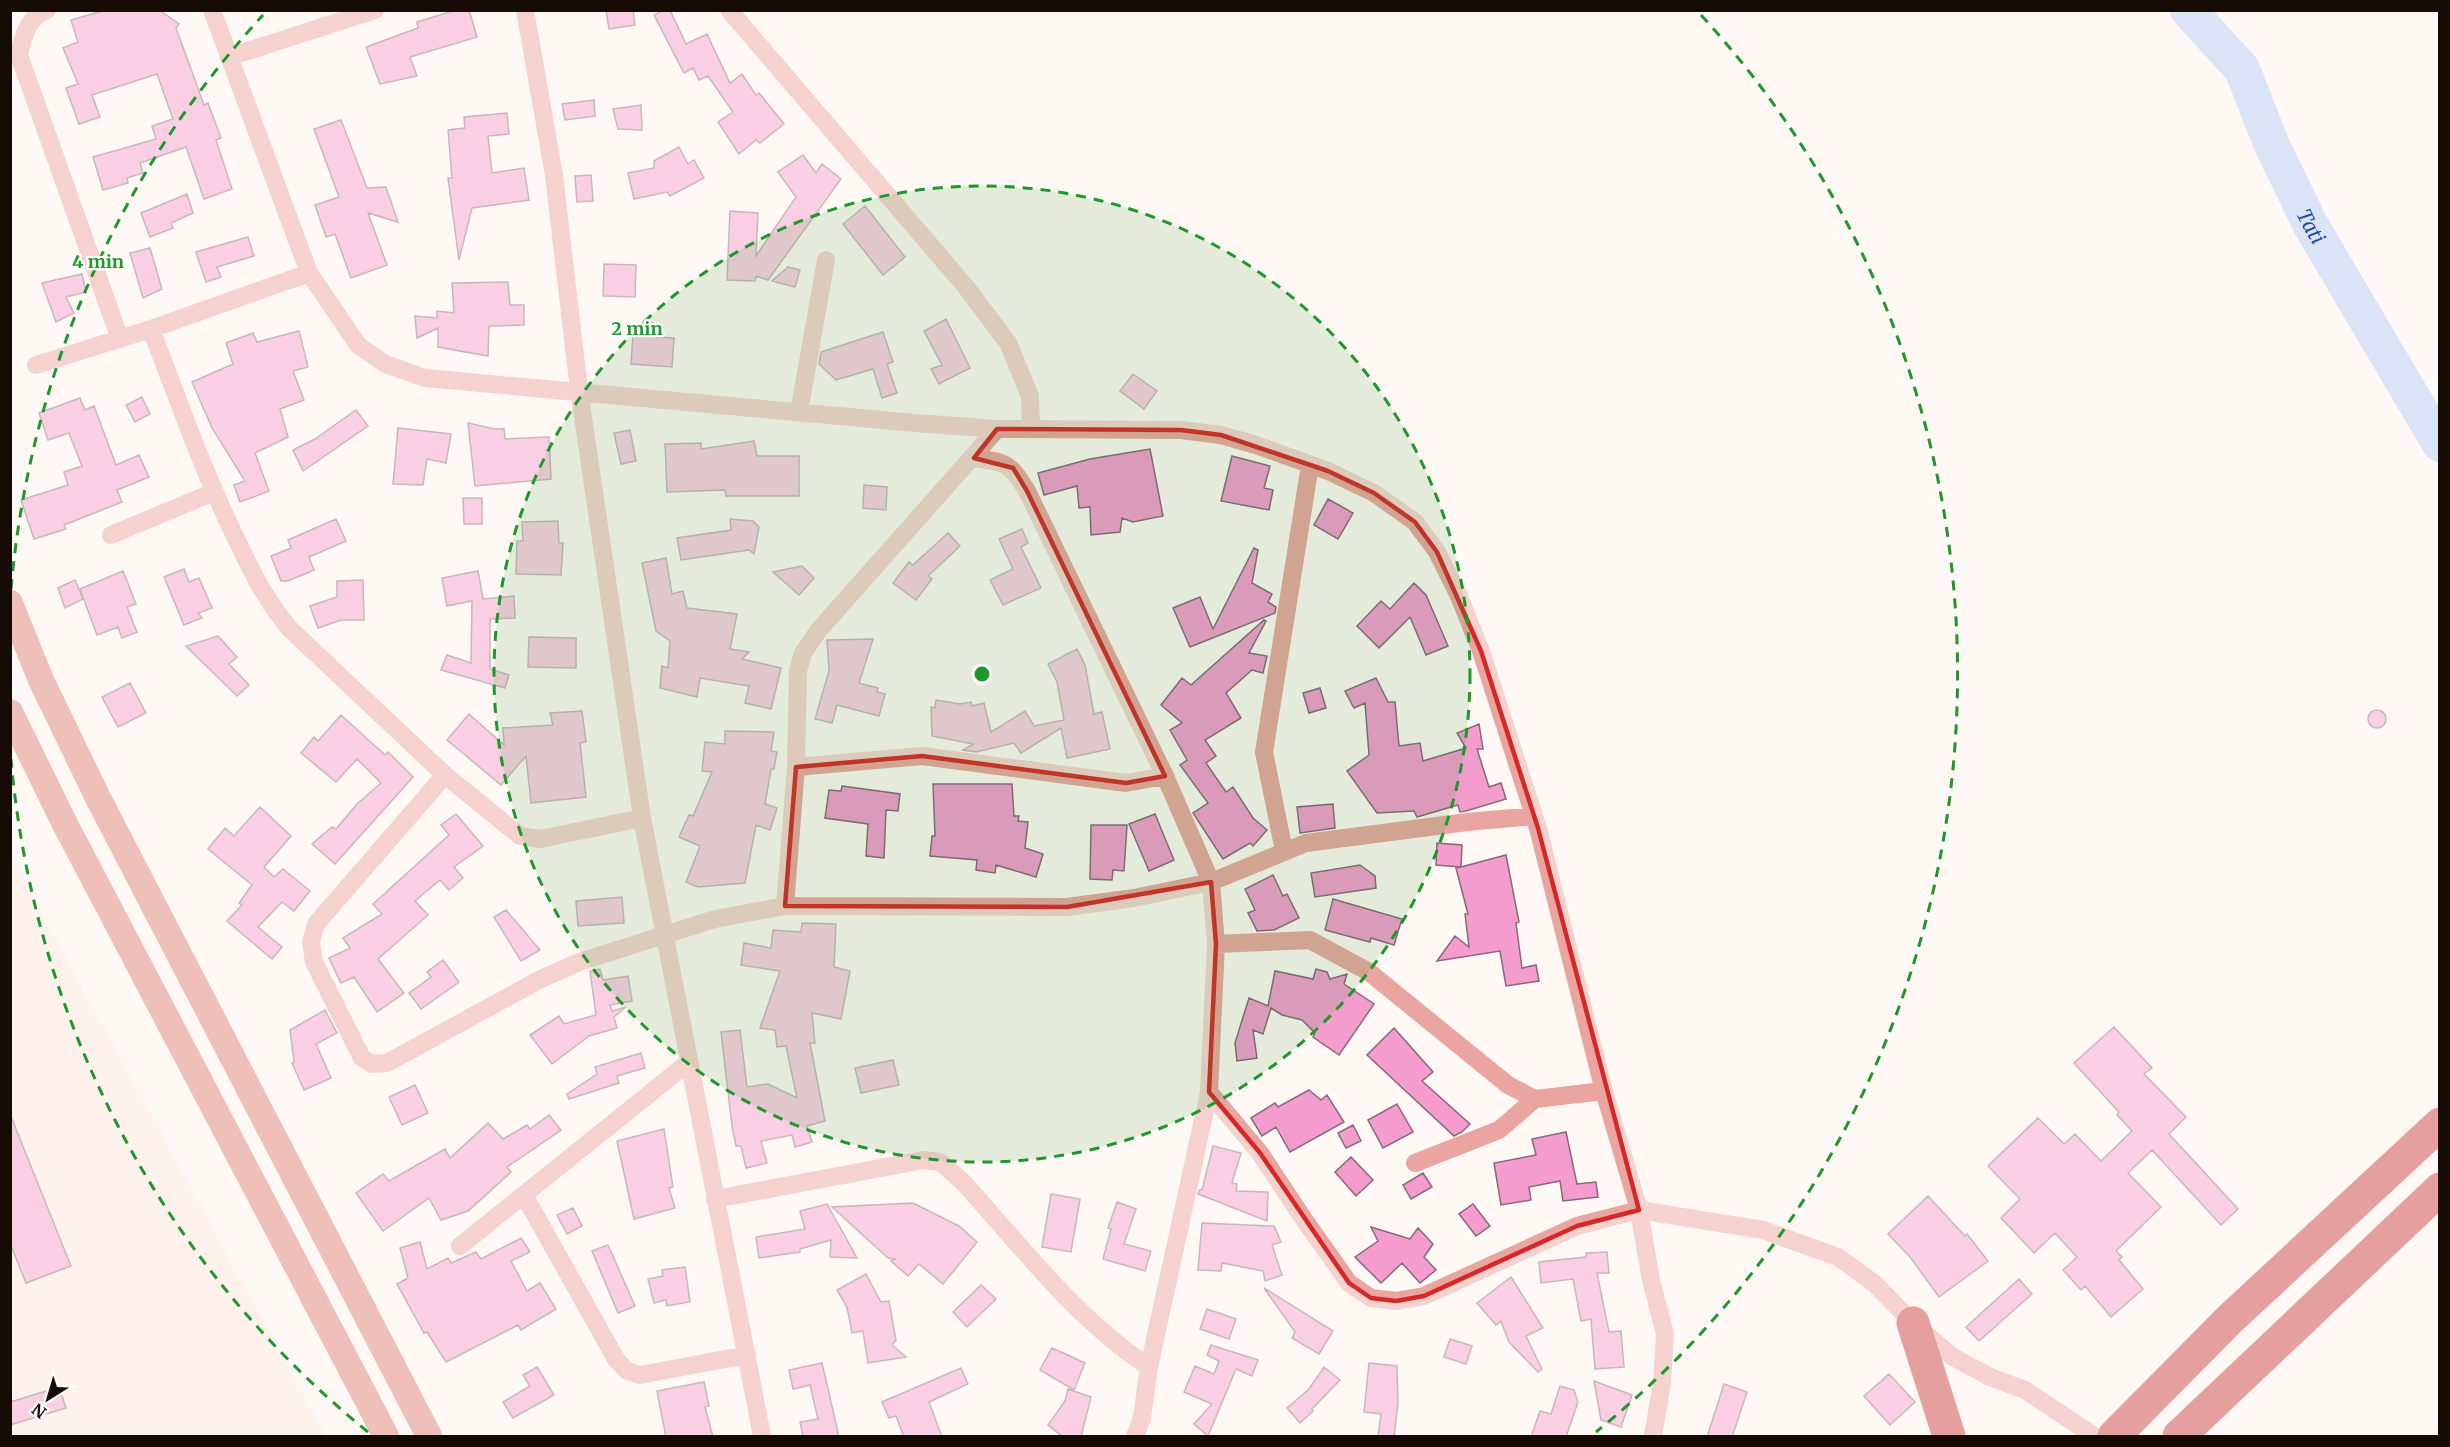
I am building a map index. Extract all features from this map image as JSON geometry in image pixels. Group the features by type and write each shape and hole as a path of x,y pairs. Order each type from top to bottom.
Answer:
{"highway":[{"path":"2114,1437 2230,1319 2439,1124"},
{"path":"2179,1437 2439,1189"},
{"path":"1913,1323 1949,1437"}],"street":[{"path":"47,10 39,13 23,33 19,55 120,339"},
{"path":"212,10 309,273 358,345 385,363 425,378 579,390 799,412 997,429 1181,430 1221,435 1310,465 1374,493 1415,522 1437,552 1458,594 1481,651 1534,816 1604,1091 1639,1210 1651,1280 1665,1334 1662,1383 1653,1437"},
{"path":"229,57 375,10"},
{"path":"525,10 554,175 579,390 642,818 762,1437"},
{"path":"729,10 958,278 1008,343 1030,396 1031,429"},
{"path":"799,412 826,260"},
{"path":"36,365 151,329 309,273"},
{"path":"151,329 214,492 272,608 291,629 445,775 520,836 540,839 642,818"},
{"path":"785,906 796,767 798,671 803,653 818,631 932,500 974,458 997,429"},
{"path":"974,458 994,461 1013,468 1022,483 1165,776 1210,882 1216,944 1209,1092 1149,1366 1142,1418 1135,1437"},
{"path":"1284,851 1264,752 1310,465"},
{"path":"111,535 214,492"},
{"path":"10,603 40,680 98,798 429,1437"},
{"path":"10,712 77,847 386,1437"},
{"path":"796,767 922,756 1105,782 1126,783 1165,776"},
{"path":"445,775 316,924 311,942 314,962 362,1058 372,1064 387,1063 540,980 579,962 715,919 785,906 1067,907 1134,898 1210,882 1306,843 1467,822 1534,816"},
{"path":"1216,944 1310,940 1338,953 1369,972 1508,1085 1535,1099 1604,1091"},
{"path":"460,1246 689,1062"},
{"path":"1209,1092 1260,1153 1349,1283 1371,1298 1396,1301 1424,1296 1577,1226 1639,1210 1763,1230 1838,1257 1875,1284 1913,1323 1953,1357 1990,1377 2025,1390 2094,1437"},
{"path":"1415,1163 1499,1130 1535,1099"},
{"path":"715,1199 924,1160 940,1162 963,1182 1092,1322 1125,1351 1149,1366"},
{"path":"524,1195 616,1359 627,1371 640,1375 747,1356"}],"highlighted area":[{"path":"997,429 1181,430 1221,435 1328,471 1374,493 1415,522 1437,552 1481,651 1538,828 1639,1210 1577,1226 1424,1296 1396,1301 1371,1298 1349,1283 1260,1153 1209,1092 1216,944 1211,882 1067,907 785,906 796,767 922,756 1126,783 1165,776 1027,491 1013,468 974,458"}],"shaded area":[{"path":"11,856 326,1436 11,1436"}],"building":[{"path":"106,10 159,10 179,24 176,28 204,105 208,103 221,138 216,140 232,189 204,199 186,147 140,163 143,173 127,178 128,183 103,190 93,157 156,139 152,126 173,119 157,74 92,95 100,117 79,124 66,88 78,84 63,48 78,42 71,20"},
{"path":"456,10 469,10 477,37 410,57 417,76 380,84 366,47 418,28 417,22"},
{"path":"606,10 633,10 635,25 609,29"},
{"path":"670,10 686,44 707,34 730,83 742,74 756,95 759,93 784,124 760,143 756,140 739,154 718,122 733,112 708,76 699,80 693,68 684,73 654,15"},
{"path":"594,100 595,116 565,120 562,104"},
{"path":"641,105 642,130 618,129 613,109"},
{"path":"507,113 509,134 488,136 492,173 524,168 529,200 472,208 459,260 448,178 452,178 448,130 465,128 464,117"},
{"path":"341,120 367,188 386,187 398,222 368,213 387,265 351,278 335,234 326,237 315,205 339,197 314,129"},
{"path":"679,147 688,164 694,160 704,178 670,196 667,192 634,199 628,173 654,168 654,161"},
{"path":"803,155 816,173 822,164 841,179 768,280 756,276 755,281 727,280 730,211 758,213 756,256 796,197 778,172"},
{"path":"591,175 593,201 577,202 575,176"},
{"path":"187,194 193,213 171,223 173,228 150,237 141,213"},
{"path":"865,206 905,257 883,275 843,224"},
{"path":"248,237 254,256 217,267 221,277 206,282 196,252"},
{"path":"150,248 162,289 143,298 130,253"},
{"path":"604,264 636,265 635,297 603,296"},
{"path":"788,267 800,270 795,287 772,281"},
{"path":"82,274 86,292 66,297 74,313 56,322 42,283"},
{"path":"508,282 510,305 524,305 524,325 489,326 488,356 438,347 438,328 417,338 415,316 437,318 437,311 454,313 452,283"},
{"path":"946,319 970,368 939,384 931,369 942,365 924,331"},
{"path":"645,320 663,327 656,337 674,338 672,367 631,364 633,335"},
{"path":"299,331 308,367 293,371 304,400 280,409 288,437 255,453 269,491 240,502 234,485 245,481 212,428 192,382 233,364 226,343 253,333 257,342"},
{"path":"883,332 893,362 887,364 897,393 882,398 873,369 836,380 819,364 821,352"},
{"path":"1133,374 1157,391 1144,409 1120,391"},
{"path":"142,397 150,414 135,422 126,405"},
{"path":"80,398 85,410 94,406 116,465 139,455 149,477 117,490 122,502 64,525 66,529 34,539 21,500 68,485 64,472 82,466 69,433 48,440 39,413"},
{"path":"356,410 368,426 303,471 293,450 315,439"},
{"path":"468,423 504,429 505,439 549,437 551,479 475,486"},
{"path":"398,428 451,434 446,463 427,459 423,485 393,484"},
{"path":"630,430 636,461 621,464 614,433"},
{"path":"754,441 757,456 799,456 799,496 726,496 725,490 667,492 665,444 701,443 701,449"},
{"path":"1150,449 1163,516 1133,522 1122,518 1120,532 1091,535 1090,507 1079,508 1077,486 1044,495 1038,473 1090,459"},
{"path":"1232,456 1270,466 1264,488 1273,490 1269,510 1221,501"},
{"path":"864,485 887,487 886,510 863,508"},
{"path":"463,498 482,498 482,524 464,524"},
{"path":"1328,499 1353,513 1338,539 1314,525"},
{"path":"336,519 346,541 309,557 314,570 288,581 281,581 271,556 291,548 288,540"},
{"path":"730,519 753,521 759,527 754,554 749,550 681,560 677,538 731,530"},
{"path":"558,521 559,543 563,543 561,575 516,574 517,541 523,541 522,522"},
{"path":"1022,529 1028,543 1021,547 1041,588 1003,605 990,580 1013,569 999,539"},
{"path":"948,533 960,546 928,576 932,579 916,600 893,583 909,562 913,565"},
{"path":"1254,548 1258,550 1252,583 1272,594 1268,602 1276,607 1275,613 1190,647 1173,608 1200,597 1213,629"},
{"path":"666,558 672,594 683,591 687,608 737,614 730,649 749,652 742,659 781,668 771,709 745,703 749,686 700,678 697,697 660,688 662,666 668,668 670,641 656,631 642,563"},
{"path":"802,566 814,578 799,595 773,572"},
{"path":"184,569 189,582 199,578 212,608 198,613 202,618 184,625 164,577"},
{"path":"123,571 136,604 127,607 137,632 122,638 118,627 97,635 80,589"},
{"path":"478,571 483,599 514,596 515,618 490,619 490,669 509,675 505,688 441,670 447,655 471,663 472,601 447,606 442,578"},
{"path":"75,580 83,599 65,608 58,588"},
{"path":"363,580 364,620 341,620 318,628 310,606 337,597 337,581"},
{"path":"1414,583 1426,595 1448,646 1426,655 1410,617 1379,648 1357,626 1381,601 1390,609"},
{"path":"1264,620 1266,621 1249,653 1267,656 1263,673 1252,670 1226,693 1241,718 1205,740 1216,756 1206,763 1226,792 1233,787 1253,818 1267,830 1253,846 1250,843 1223,859 1193,813 1208,803 1180,765 1187,760 1170,730 1182,723 1161,705 1182,678 1191,685"},
{"path":"218,636 237,657 229,664 249,685 237,696 186,646"},
{"path":"529,637 576,638 576,668 528,667"},
{"path":"873,639 859,683 878,688 877,692 885,694 879,716 837,705 832,723 815,719 829,671 827,640"},
{"path":"1077,649 1085,665 1094,714 1102,712 1110,749 1067,758 1061,728 1021,753 1014,743 976,752 963,750 973,744 932,736 931,707 935,708 936,700 960,704 971,702 972,706 984,703 991,732 1025,711 1034,726 1064,720 1057,682 1048,664"},
{"path":"1376,678 1388,702 1395,702 1399,746 1420,743 1423,761 1466,748 1457,733 1479,724 1483,749 1477,749 1489,787 1501,783 1506,799 1466,811 1460,812 1458,805 1417,817 1414,811 1377,813 1347,771 1369,755 1365,703 1354,708 1345,691"},
{"path":"130,683 146,713 118,727 102,697"},
{"path":"1320,688 1326,708 1309,713 1303,693"},
{"path":"2377,710 2383,713 2386,719 2383,725 2377,728 2371,725 2368,719 2371,713"},
{"path":"582,711 586,742 580,743 586,797 531,803 526,756 501,785 447,740 469,714 504,745 503,728 553,725 550,713"},
{"path":"341,715 385,755 388,752 413,777 335,864 312,844 332,827 336,829 357,804 381,783 357,759 336,782 301,753 314,737 318,741"},
{"path":"725,731 774,732 771,751 777,752 774,769 771,769 765,804 777,808 770,830 756,825 745,883 698,887 686,882 700,846 679,837 689,815 693,816 712,772 702,771 705,742 725,744"},
{"path":"933,784 1012,784 1014,816 1019,816 1018,821 1028,822 1025,848 1043,854 1036,877 996,865 995,873 976,870 977,860 930,856 932,836 935,836"},
{"path":"842,786 900,794 898,811 886,810 884,858 866,856 868,824 825,818 829,790 841,791"},
{"path":"1333,804 1335,828 1300,833 1297,807"},
{"path":"260,807 291,836 264,867 274,877 283,869 310,891 294,911 282,902 258,927 282,947 272,959 227,921 242,905 239,903 252,885 208,849 225,828 234,836"},
{"path":"456,814 483,846 454,867 463,878 449,890 440,880 415,901 428,915 378,959 404,993 377,1012 354,977 341,983 329,958 350,948 343,938 382,914 373,904 449,835 441,825"},
{"path":"1155,814 1174,860 1149,871 1129,824"},
{"path":"1091,825 1127,825 1124,871 1113,870 1112,880 1090,879"},
{"path":"1437,843 1462,845 1461,867 1436,865"},
{"path":"1506,855 1519,922 1516,923 1522,968 1536,965 1539,981 1506,986 1500,951 1437,961 1455,936 1469,947 1465,914 1468,914 1456,868"},
{"path":"1360,865 1375,876 1376,888 1315,897 1311,873"},
{"path":"1273,875 1283,896 1287,894 1299,918 1274,930 1257,931 1248,913 1255,910 1245,889"},
{"path":"622,897 624,923 578,926 576,901"},
{"path":"1333,899 1402,919 1394,945 1371,938 1370,942 1325,930"},
{"path":"506,910 540,950 521,961 494,917"},
{"path":"802,923 836,924 834,967 850,971 841,1019 812,1013 815,1043 810,1043 825,1121 807,1126 812,1142 795,1147 792,1135 761,1141 767,1163 746,1168 741,1146 736,1146 732,1126 721,1032 740,1030 747,1087 768,1084 797,1098 786,1046 777,1047 775,1030 760,1028 780,971 741,965 744,943 771,948 773,930 801,932"},
{"path":"443,960 459,982 421,1009 409,993 431,977 427,972"},
{"path":"600,969 603,980 628,976 632,1001 610,1005 612,1011 626,1007 614,1017 617,1028 589,1036 552,1064 530,1035 559,1016 564,1024 596,1015 590,971"},
{"path":"1316,969 1327,972 1330,979 1347,974 1344,984 1374,1004 1339,1055 1313,1037 1315,1033 1302,1020 1282,1015 1271,1008 1263,1034 1253,1030 1257,1058 1237,1061 1235,1043 1249,998 1268,1006 1275,971 1313,979"},
{"path":"325,1010 337,1033 316,1044 331,1078 304,1090 292,1063 294,1062 290,1030"},
{"path":"2114,1027 2152,1068 2144,1074 2186,1117 2169,1134 2238,1209 2221,1225 2152,1150 2128,1173 2161,1207 2116,1251 2122,1257 2119,1260 2143,1289 2111,1317 2085,1286 2081,1290 2063,1270 2077,1257 2055,1233 2034,1253 2001,1218 2020,1199 1988,1166 2038,1118 2064,1144 2075,1134 2101,1161 2132,1131 2117,1115 2119,1112 2074,1063"},
{"path":"1394,1028 1433,1072 1422,1081 1470,1124 1462,1132 1454,1136 1367,1055"},
{"path":"641,1053 645,1068 617,1076 619,1083 569,1099 567,1094 597,1074 595,1067"},
{"path":"893,1060 899,1085 861,1093 855,1068"},
{"path":"415,1085 428,1113 402,1125 389,1097"},
{"path":"1309,1090 1321,1100 1327,1095 1344,1122 1290,1152 1276,1127 1262,1136 1251,1118 1275,1103 1278,1107"},
{"path":"1397,1104 1413,1132 1383,1148 1368,1120"},
{"path":"10,1114 71,1266 26,1283 10,1243"},
{"path":"549,1115 561,1130 507,1167 511,1172 468,1211 441,1220 429,1198 383,1231 356,1193 383,1174 389,1181 445,1149 450,1158 488,1123 503,1139 527,1125 530,1129"},
{"path":"1353,1125 1361,1141 1346,1148 1338,1133"},
{"path":"664,1129 673,1187 669,1188 675,1208 634,1219 617,1141"},
{"path":"1566,1132 1577,1184 1596,1182 1598,1197 1563,1201 1560,1181 1529,1187 1531,1200 1501,1205 1494,1163 1536,1155 1532,1139"},
{"path":"1213,1146 1241,1153 1232,1183 1237,1184 1236,1191 1268,1192 1267,1221 1198,1194 1199,1190 1202,1190"},
{"path":"1351,1157 1373,1180 1356,1196 1335,1172"},
{"path":"1423,1173 1432,1187 1411,1199 1403,1185"},
{"path":"1051,1194 1080,1199 1071,1252 1042,1247"},
{"path":"1928,1196 1965,1236 1967,1234 1988,1261 1939,1297 1910,1257 1888,1234"},
{"path":"1117,1202 1136,1209 1124,1244 1151,1251 1145,1271 1103,1259 1111,1229 1108,1228"},
{"path":"913,1203 959,1226 977,1242 943,1284 919,1264 908,1276 891,1261 895,1259 888,1258 832,1207"},
{"path":"827,1204 857,1258 830,1257 831,1240 800,1249 800,1252 759,1258 756,1237 805,1229 800,1211"},
{"path":"1473,1204 1490,1226 1476,1236 1459,1214"},
{"path":"573,1208 582,1226 567,1234 557,1215"},
{"path":"1202,1223 1274,1226 1281,1242 1272,1245 1282,1275 1265,1281 1263,1271 1222,1263 1221,1271 1198,1270"},
{"path":"1371,1227 1410,1239 1418,1228 1433,1244 1424,1257 1436,1270 1420,1283 1402,1263 1381,1283 1355,1257 1378,1241"},
{"path":"521,1238 530,1252 511,1261 527,1291 540,1283 556,1309 521,1330 518,1325 446,1362 427,1332 424,1333 397,1284 408,1278 400,1248 420,1242 427,1269 448,1258 451,1263 476,1252 481,1259"},
{"path":"608,1245 635,1306 618,1313 592,1251"},
{"path":"1607,1252 1609,1273 1597,1273 1609,1332 1621,1331 1624,1367 1595,1369 1591,1319 1581,1321 1573,1279 1541,1283 1539,1262 1586,1257 1586,1253"},
{"path":"685,1267 690,1302 667,1306 666,1300 654,1303 648,1279 663,1276 662,1270"},
{"path":"866,1274 881,1302 889,1301 896,1340 892,1345 906,1357 868,1363 863,1331 852,1333 847,1307 837,1290"},
{"path":"1511,1277 1543,1328 1526,1336 1542,1369 1538,1372 1509,1342 1501,1321 1496,1325 1477,1303"},
{"path":"2019,1279 2032,1294 1979,1341 1966,1327"},
{"path":"981,1285 996,1299 967,1327 953,1312"},
{"path":"1264,1288 1333,1331 1319,1354 1292,1338 1295,1332"},
{"path":"1207,1309 1236,1319 1229,1339 1200,1329"},
{"path":"1450,1339 1472,1346 1466,1364 1444,1357"},
{"path":"1211,1345 1258,1360 1252,1376 1236,1369 1208,1436 1194,1424 1212,1404 1184,1392 1195,1366 1214,1374 1219,1361 1207,1355"},
{"path":"1052,1348 1085,1363 1074,1390 1040,1370"},
{"path":"822,1363 839,1437 803,1437 800,1422 818,1419 810,1385 793,1389 789,1370"},
{"path":"1369,1363 1397,1366 1398,1403 1394,1437 1378,1437 1381,1414 1364,1412"},
{"path":"537,1367 554,1395 513,1418 503,1402 530,1386 523,1375"},
{"path":"1324,1367 1340,1380 1300,1423 1287,1408 1309,1389"},
{"path":"961,1368 968,1384 929,1402 942,1437 904,1437 896,1416 889,1418 882,1402"},
{"path":"1889,1374 1915,1402 1890,1425 1864,1396"},
{"path":"1594,1381 1632,1395 1621,1427 1601,1420"},
{"path":"704,1382 709,1406 705,1407 713,1437 666,1437 657,1391"},
{"path":"1724,1384 1747,1392 1732,1437 1707,1437"},
{"path":"1560,1386 1574,1390 1578,1402 1566,1437 1531,1437 1540,1411 1551,1414"},
{"path":"59,1387 66,1408 10,1425 10,1402"},
{"path":"1068,1389 1091,1397 1081,1437 1063,1437 1048,1425 1065,1401"}],"waterway":[{"name":"Tati","path":"2188,10 2242,69 2271,143 2310,224 2440,444"}]}
